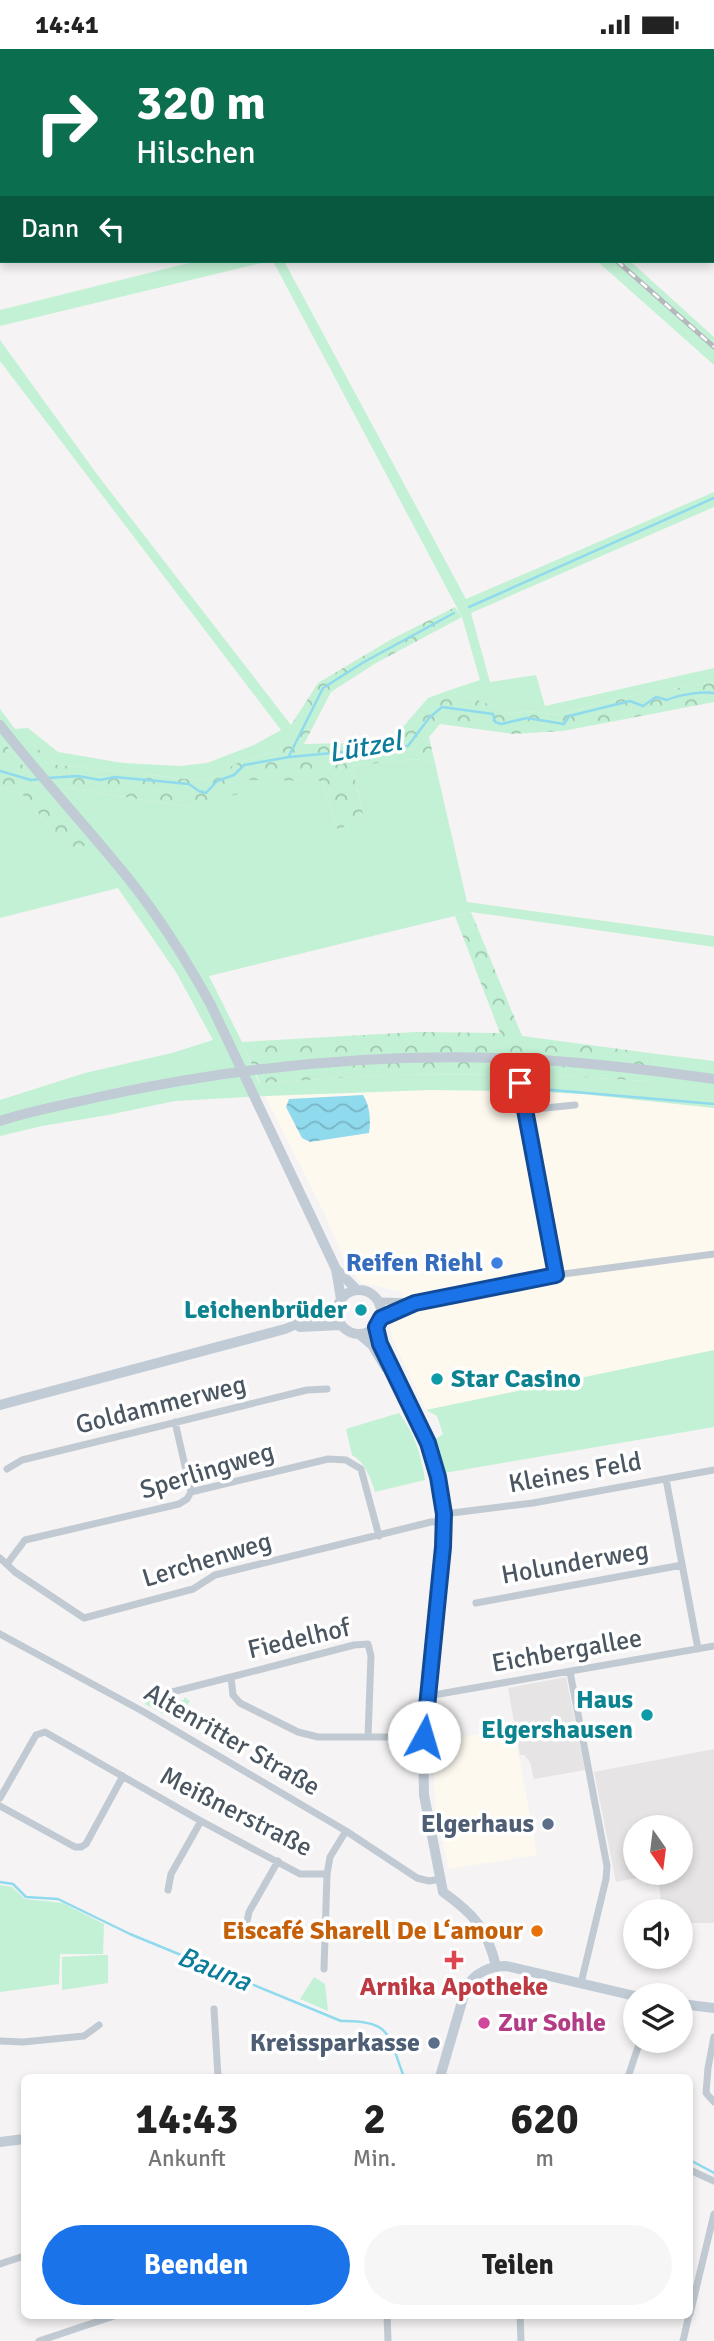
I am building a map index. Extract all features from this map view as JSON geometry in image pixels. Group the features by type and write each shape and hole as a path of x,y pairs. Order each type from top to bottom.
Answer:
{"street":[{"path":"0,725 34,770 129,880 195,975 336,1269 340,1303 337,1313 341,1325 346,1330 359,1334 372,1345 415,1416"},
{"path":"0,1121 151,1086 328,1062 498,1058 589,1063 714,1079"},
{"path":"520,1083 556,1275"},
{"path":"525,1110 575,1105"},
{"path":"336,1269 357,1290 369,1293 379,1301 415,1303 556,1275 714,1254"},
{"path":"0,1405 285,1329 340,1303 357,1290"},
{"path":"379,1301 380,1344 428,1443 444,1517 424,1737 424,1795 443,1892 474,1916 496,1966"},
{"path":"359,1334 371,1331 378,1322 415,1303"},
{"path":"285,1329 341,1325"},
{"name":"Goldammerweg","path":"7,1469 22,1460 307,1390 327,1389"},
{"path":"175,1422 191,1492"},
{"name":"Sperlingweg","path":"7,1564 25,1540 179,1504 187,1499 191,1492 328,1458 346,1460 361,1469 379,1536"},
{"name":"Kleines Feld","path":"444,1517 714,1470"},
{"path":"666,1479 698,1649"},
{"name":"Lerchenweg","path":"0,1558 15,1572 84,1618 193,1589 215,1575 379,1536 444,1517"},
{"name":"Holunderweg","path":"475,1603 682,1565"},
{"name":"Altenritter Straße","path":"0,1634 144,1712 345,1831 417,1878 429,1881 441,1879"},
{"name":"Fiedelhof","path":"172,1692 354,1645 368,1644 371,1656 368,1737"},
{"name":"Eichbergallee","path":"428,1696 714,1646"},
{"path":"570,1672 605,1850 606,1879 581,1983"},
{"name":"Fiedelhof","path":"231,1677 233,1695 240,1703 298,1732 318,1737 424,1737"},
{"name":"Meißnerstraße","path":"0,1798 36,1735 45,1732 300,1874 327,1874 330,1857 345,1831"},
{"name":"Meißnerstraße","path":"0,1806 75,1847 81,1847 86,1844 123,1776"},
{"path":"168,1890 171,1874 201,1821"},
{"path":"245,1931 249,1912 278,1861"},
{"path":"324,1969 327,1874"},
{"path":"441,2074 466,1988 477,1975 496,1966 623,1993"},
{"path":"693,2005 714,2008"},
{"path":"214,2009 218,2074"},
{"path":"0,2041 23,2042 84,2036 99,2025"},
{"path":"714,2037 706,2093 714,2102"},
{"path":"629,2074 636,2053"},
{"path":"0,2142 21,2139"},
{"path":"693,2171 714,2181"},
{"path":"693,2299 714,2214"},
{"path":"0,2264 21,2257"},
{"path":"39,2341 105,2319"},
{"path":"387,2319 388,2341"},
{"path":"520,2319 521,2341"},
{"path":"683,2341 688,2319"}],"shaded area":[{"path":"430,1090 582,1094 714,1108 714,1351 426,1410 392,1338 390,1328 395,1321 408,1313 402,1292 361,1283 348,1268 325,1215 265,1096"},
{"path":"566,1677 585,1770 534,1779 530,1762 524,1755 520,1755 508,1688"},
{"path":"514,1728 537,1855 449,1869 435,1808 433,1742"},
{"path":"714,1749 714,1923 693,1923 693,1899 661,1899 659,1885 693,1885 693,1815 623,1815 623,1881 616,1882 594,1772"}],"green space":[{"path":"189,263 262,263 0,326 0,310"},
{"path":"274,263 285,263 466,599 714,492 714,507 471,613 490,682 536,675 545,706 714,668 714,682 636,695 557,715 530,711 506,714 499,708 450,690 480,680 462,617"},
{"path":"599,263 632,263 714,337 714,365"},
{"path":"0,340 99,477 291,725 290,738 277,751 237,763 206,781 57,765 30,742 62,787 189,807 247,779 322,781 338,831 363,814 352,766 415,759 435,763 467,902 714,936 714,947 471,912 209,976 259,1083 384,1075 523,1074 648,1081 657,1054 714,1061 714,1108 582,1094 521,1091 430,1090 265,1096 175,1101 0,1136 0,1100 85,1073 172,1053 213,1040 176,972 118,888 0,918 0,787 23,795 67,847 86,846 0,737 0,709 15,729 28,728 58,752 123,763 180,766 207,763 254,745 281,730 0,361"},
{"path":"455,607 462,617 376,663 331,692 304,744 356,743 396,735 428,698 450,690 499,708 506,714 530,711 557,715 636,695 714,682 714,702 563,731 513,734 440,724 429,737 435,763 415,759 352,766 363,814 338,831 322,781 247,780 238,794 189,807 62,787 25,743 30,742 57,765 206,781 237,763 277,751 289,738 291,725 318,683 390,640"},
{"path":"0,737 87,846 67,847 23,795 0,787"},
{"path":"471,912 522,1036 657,1054 648,1081 523,1074 384,1075 260,1083 242,1042 416,1032 500,1033 455,916"},
{"path":"714,1350 714,1427 444,1473 433,1441 443,1434 437,1416 426,1410"},
{"path":"399,1413 417,1445 425,1480 375,1492 364,1466 352,1455 346,1429"},
{"path":"163,1692 171,1703 184,1700 184,1697 190,1701 177,1721 145,1704 150,1695"},
{"path":"0,1885 12,1887 25,1899 63,1903 104,1924 103,1954 60,1954 59,1984 0,1992"},
{"path":"108,1955 108,1983 62,1990 62,1957"},
{"path":"314,1977 325,1984 328,2011 300,1999"}],"water":[{"path":"363,1095 369,1113 369,1133 310,1142 302,1138 286,1107 289,1099"}],"waterway":[{"path":"469,607 714,498"},
{"path":"289,756 323,688 364,662 454,613"},
{"name":"Lützel","path":"47,778 78,776 100,780 115,777 189,784 206,793 217,781 234,775 244,765 289,757 408,746 429,718 442,707 493,714 495,722 501,724 527,718 564,724 569,716 630,701 643,706 656,697 667,700 690,694 714,693"},
{"name":"Lützel","path":"0,771 31,780 40,779"},
{"path":"529,1088 714,1104"},
{"name":"Bauna","path":"0,1882 13,1884 26,1897 58,1899 130,1934 341,2021 358,2021 380,2027 391,2041 403,2074"},
{"name":"Bauna","path":"693,2162 714,2173"}],"railway":[{"path":"619,263 714,347"}],"place":[{"name":"Reifen Riehl","path":"497,1263"},
{"name":"Leichenbrüder","path":"361,1310"},
{"name":"Star Casino","path":"437,1379"},
{"name":"Haus Elgershausen","path":"647,1715"},
{"name":"Elgerhaus","path":"548,1824"},
{"name":"Eiscafé Sharell De L‘amour","path":"537,1931"},
{"name":"Arnika Apotheke","path":"454,1960"},
{"name":"Zur Sohle","path":"484,2023"},
{"name":"Kreissparkasse","path":"434,2043"}],"route":[{"path":"424,1737 444,1514 438,1477 428,1443 380,1344 376,1327 381,1318 415,1303 556,1275 520,1083"}]}
